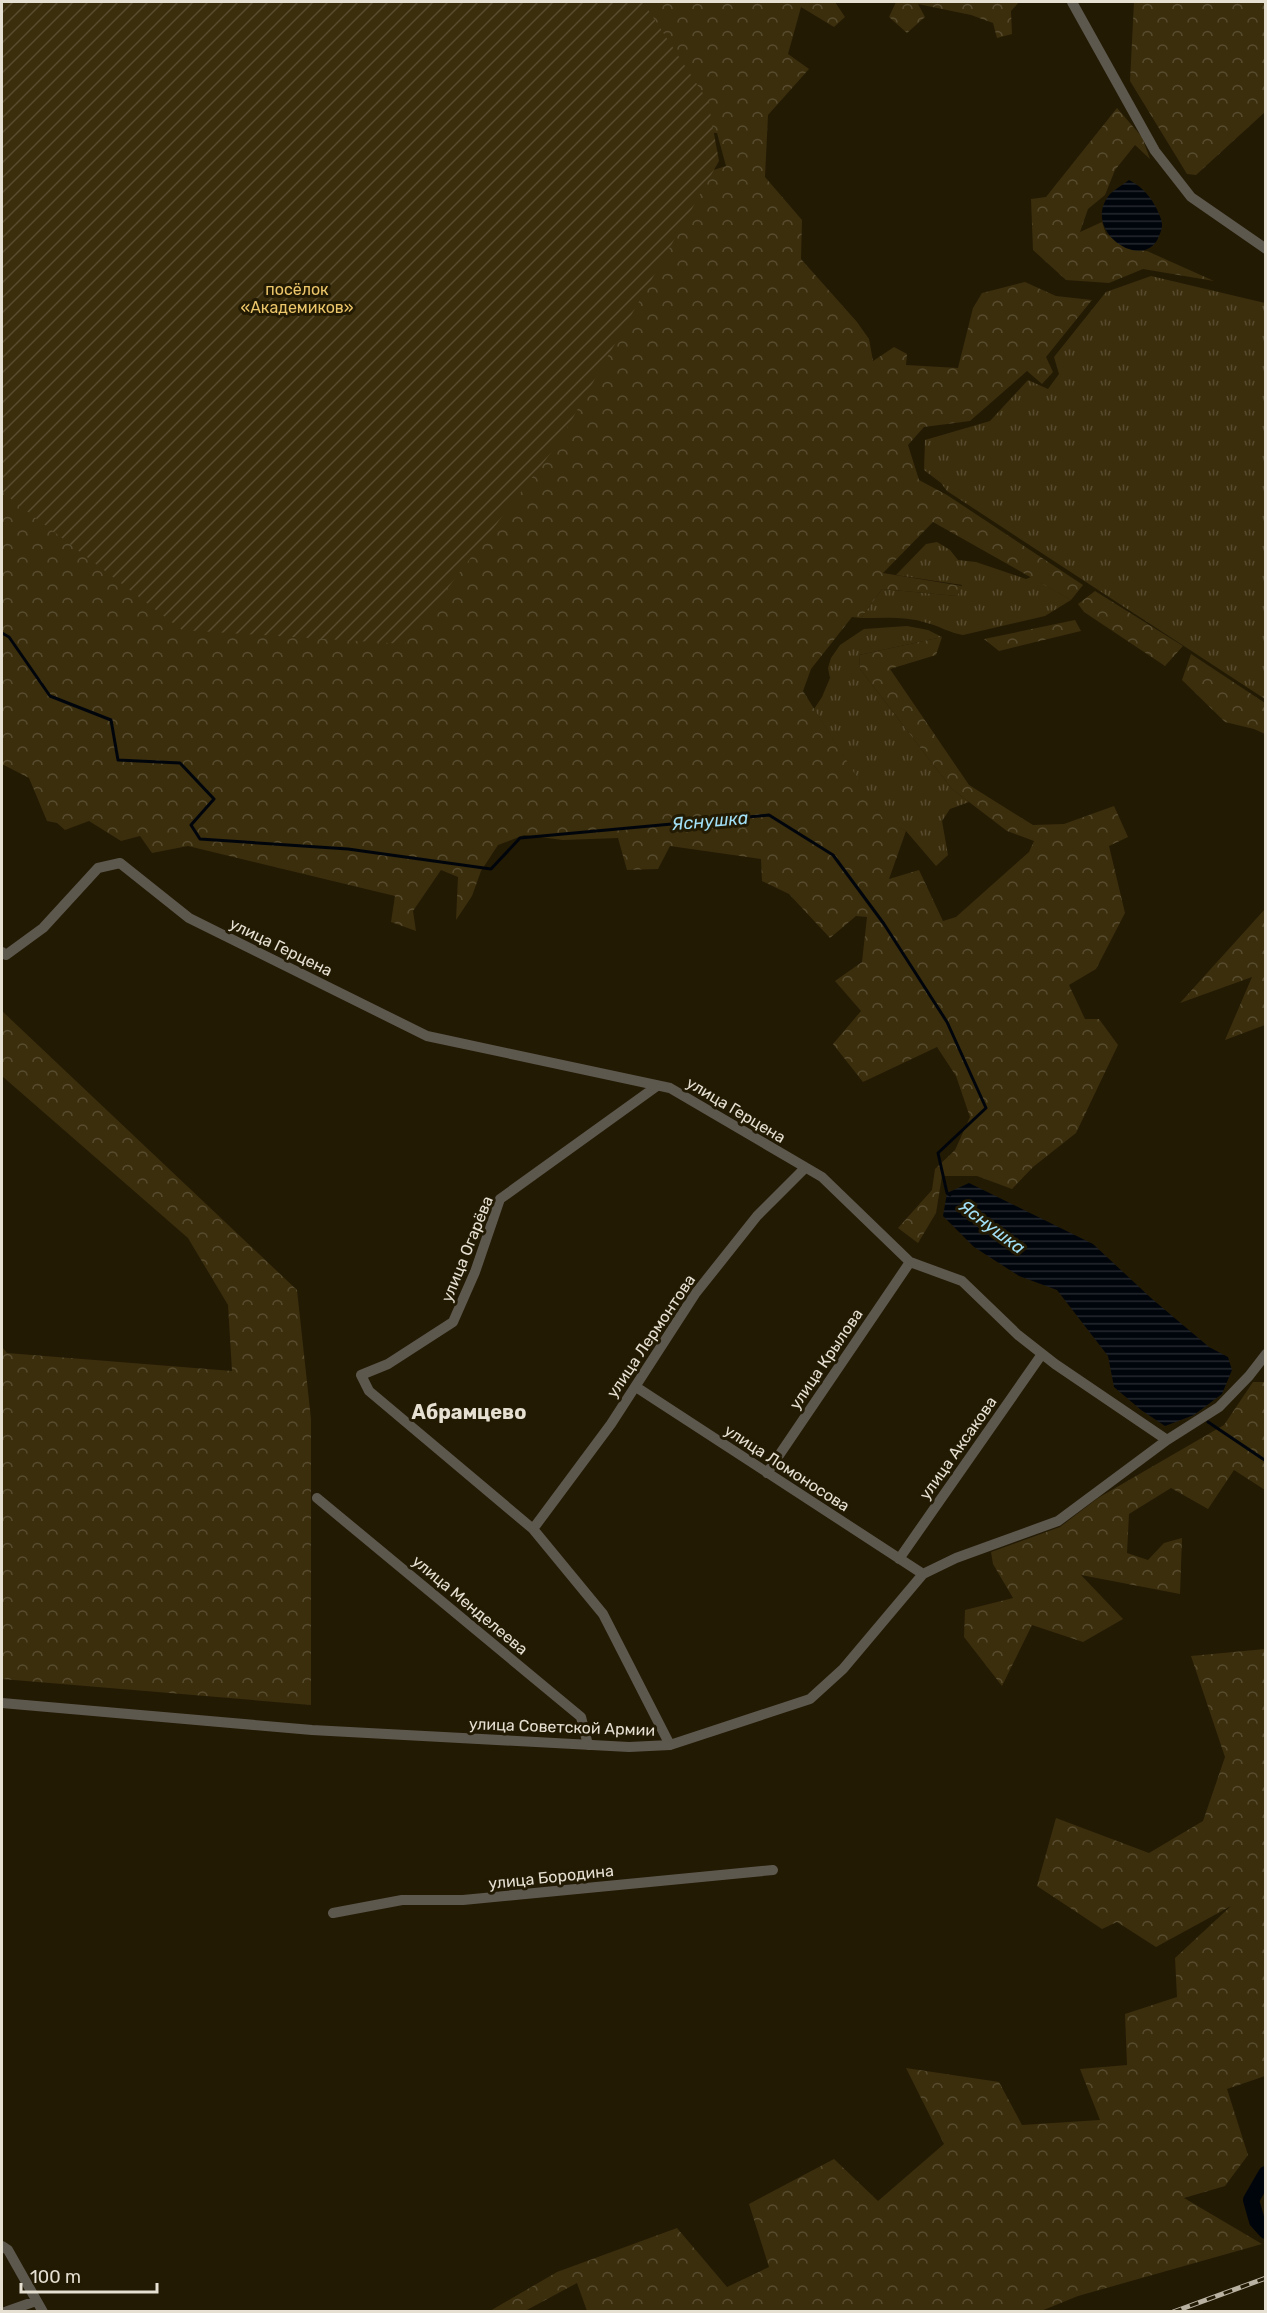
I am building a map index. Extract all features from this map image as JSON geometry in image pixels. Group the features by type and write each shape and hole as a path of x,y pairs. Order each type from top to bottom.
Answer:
{"street":[{"path":"1072,2 1155,151 1191,197 1266,249"},
{"name":"улица Герцена","path":"2,952 6,955 43,928 98,868 120,863 189,918 427,1036 670,1088 822,1177 910,1262 962,1281 1018,1335 1042,1354 1167,1440"},
{"name":"улица Огарёва","path":"533,1529 369,1391 361,1375 388,1364 453,1322 476,1272 500,1199 657,1086"},
{"name":"улица Лермонтова","path":"533,1529 636,1388 695,1294 757,1216 805,1168"},
{"name":"улица Крылова","path":"767,1473 910,1262"},
{"name":"улица Аксакова","path":"899,1559 1042,1354"},
{"name":"улица Советской Армии","path":"2,1703 312,1730 629,1747 670,1745 810,1699 843,1669 923,1574 956,1558 1058,1521 1167,1440 1219,1407 1249,1376 1266,1354"},
{"name":"улица Ломоносова","path":"636,1388 923,1574"},
{"name":"улица Менделеева","path":"317,1498 580,1716 588,1745"},
{"path":"533,1529 603,1614 670,1745"},
{"name":"улица Бородина","path":"333,1913 402,1900 463,1900 773,1870"},
{"path":"2,2246 8,2250 43,2312"},
{"path":"5,2312 36,2301"}],"green space":[{"name":"посёлок «Академиков»","path":"2,2 643,2 708,101 719,161 559,442 405,644 182,630 2,492"},
{"path":"573,2 835,2 845,17 834,27 801,7 788,54 809,69 768,115 765,177 802,220 801,259 857,322 869,339 873,361 894,347 907,354 906,365 958,368 973,308 982,293 1025,282 1056,296 1092,300 1046,357 1053,372 1042,384 1027,371 970,421 924,427 908,445 919,480 947,495 1083,585 1071,600 933,522 883,573 962,586 957,596 882,589 861,618 852,617 811,669 803,691 883,819 906,831 889,879 919,870 943,921 956,917 1029,852 1034,841 1007,831 952,789 860,669 859,655 942,637 936,655 890,669 969,785 1033,825 1064,824 1114,806 1128,837 1109,846 1125,913 1096,969 1069,985 1085,1019 1099,1019 1118,1045 1076,1133 1033,1167 1012,1189 977,1176 942,1176 936,1213 918,1243 898,1228 932,1190 935,1169 955,1150 970,1117 956,1076 937,1047 863,1082 833,1044 861,1011 835,981 862,962 867,917 856,916 830,938 789,894 762,881 761,859 670,846 658,869 627,870 618,838 563,840 524,835 498,845 481,871 472,896 456,920 458,877 441,870 413,911 416,931 391,922 395,896 188,846 152,853 140,836 121,841 89,821 65,830 57,823 47,821 29,778 2,764 2,402 726,166 717,133 690,132"},
{"path":"896,2 1019,2 1011,11 1012,34 997,38 993,23 971,15 918,4 925,17 907,33 889,17"},
{"path":"1134,2 1265,2 1265,112 1196,175 1187,174 1130,81"},
{"path":"1117,108 1142,137 1150,159 1135,145 1115,170 1105,195 1088,209 1080,232 1102,222 1106,234 1132,250 1147,251 1214,281 1143,269 1109,283 1066,280 1033,250 1031,199 1046,197"},
{"path":"1151,276 1265,303 1265,699 947,491 941,483 924,470 925,440 990,421 1028,380 1048,389 1059,374 1054,357 1106,292"},
{"path":"937,542 950,550 958,560 976,562 1026,579 1031,577 1071,600 1045,616 963,635 911,619 861,618 882,589 957,596 962,585 896,575 926,544"},
{"path":"1095,591 1183,646 1165,666 1084,612 1078,604"},
{"path":"1075,620 1081,631 999,651 984,639"},
{"path":"907,626 928,630 942,637 859,655 860,669 952,789 969,802 950,809 942,821 948,855 936,866 906,831 883,820 814,709 830,678 828,668 831,658 840,645 864,629"},
{"path":"1191,654 1265,703 1265,734 1225,722 1182,680"},
{"path":"1265,909 1265,1025 1225,1040 1252,977 1180,1003"},
{"path":"2,1011 297,1290 311,1419 311,1705 2,1679 2,1347 7,1353 232,1371 228,1305 188,1238 2,1076"},
{"path":"1253,1382 1265,1382 1265,1490 1234,1470 1208,1509 1171,1488 1129,1514 1127,1553 1148,1560 1164,1543 1182,1538 1180,1594 1081,1575 1123,1619 1083,1642 1032,1625 1002,1686 964,1637 965,1610 1013,1598 993,1564 991,1552 1060,1527 1098,1498 1224,1425"},
{"path":"1265,1649 1265,2076 1227,2089 1248,2155 1225,2186 1184,2198 1262,2244 1078,2296 1041,2311 587,2311 577,2283 525,2311 490,2311 557,2272 677,2228 727,2287 769,2267 749,2204 834,2159 878,2201 944,2144 906,2068 999,2082 1022,2125 1100,2120 1080,2069 1127,2065 1125,2014 1177,1997 1175,1958 1231,1906 1156,1947 1117,1922 1102,1929 1037,1886 1056,1818 1149,1853 1203,1821 1225,1757 1191,1656"}],"water":[{"path":"1129,180 1149,196 1162,221 1160,234 1152,247 1141,251 1129,249 1118,243 1108,234 1103,222 1103,208 1110,194"},
{"path":"969,1183 1093,1244 1151,1298 1209,1347 1228,1357 1232,1370 1222,1394 1194,1415 1165,1426 1141,1410 1114,1387 1108,1356 1057,1290 1019,1276 974,1247 943,1216 947,1193"}],"waterway":[{"name":"Яснушка","path":"2,633 9,637 50,696 111,720 118,760 180,763 214,799 191,825 200,839 348,849 491,869 520,838 769,815 833,855 884,924 947,1022 986,1108 938,1153 947,1193 950,1195"},
{"name":"Яснушка","path":"1208,1422 1266,1461"},
{"path":"1266,2174 1251,2200 1257,2221 1266,2231"}],"railway":[{"path":"1173,2312 1266,2278"}],"district":[{"name":"Абрамцево","path":"469,1412"}]}
